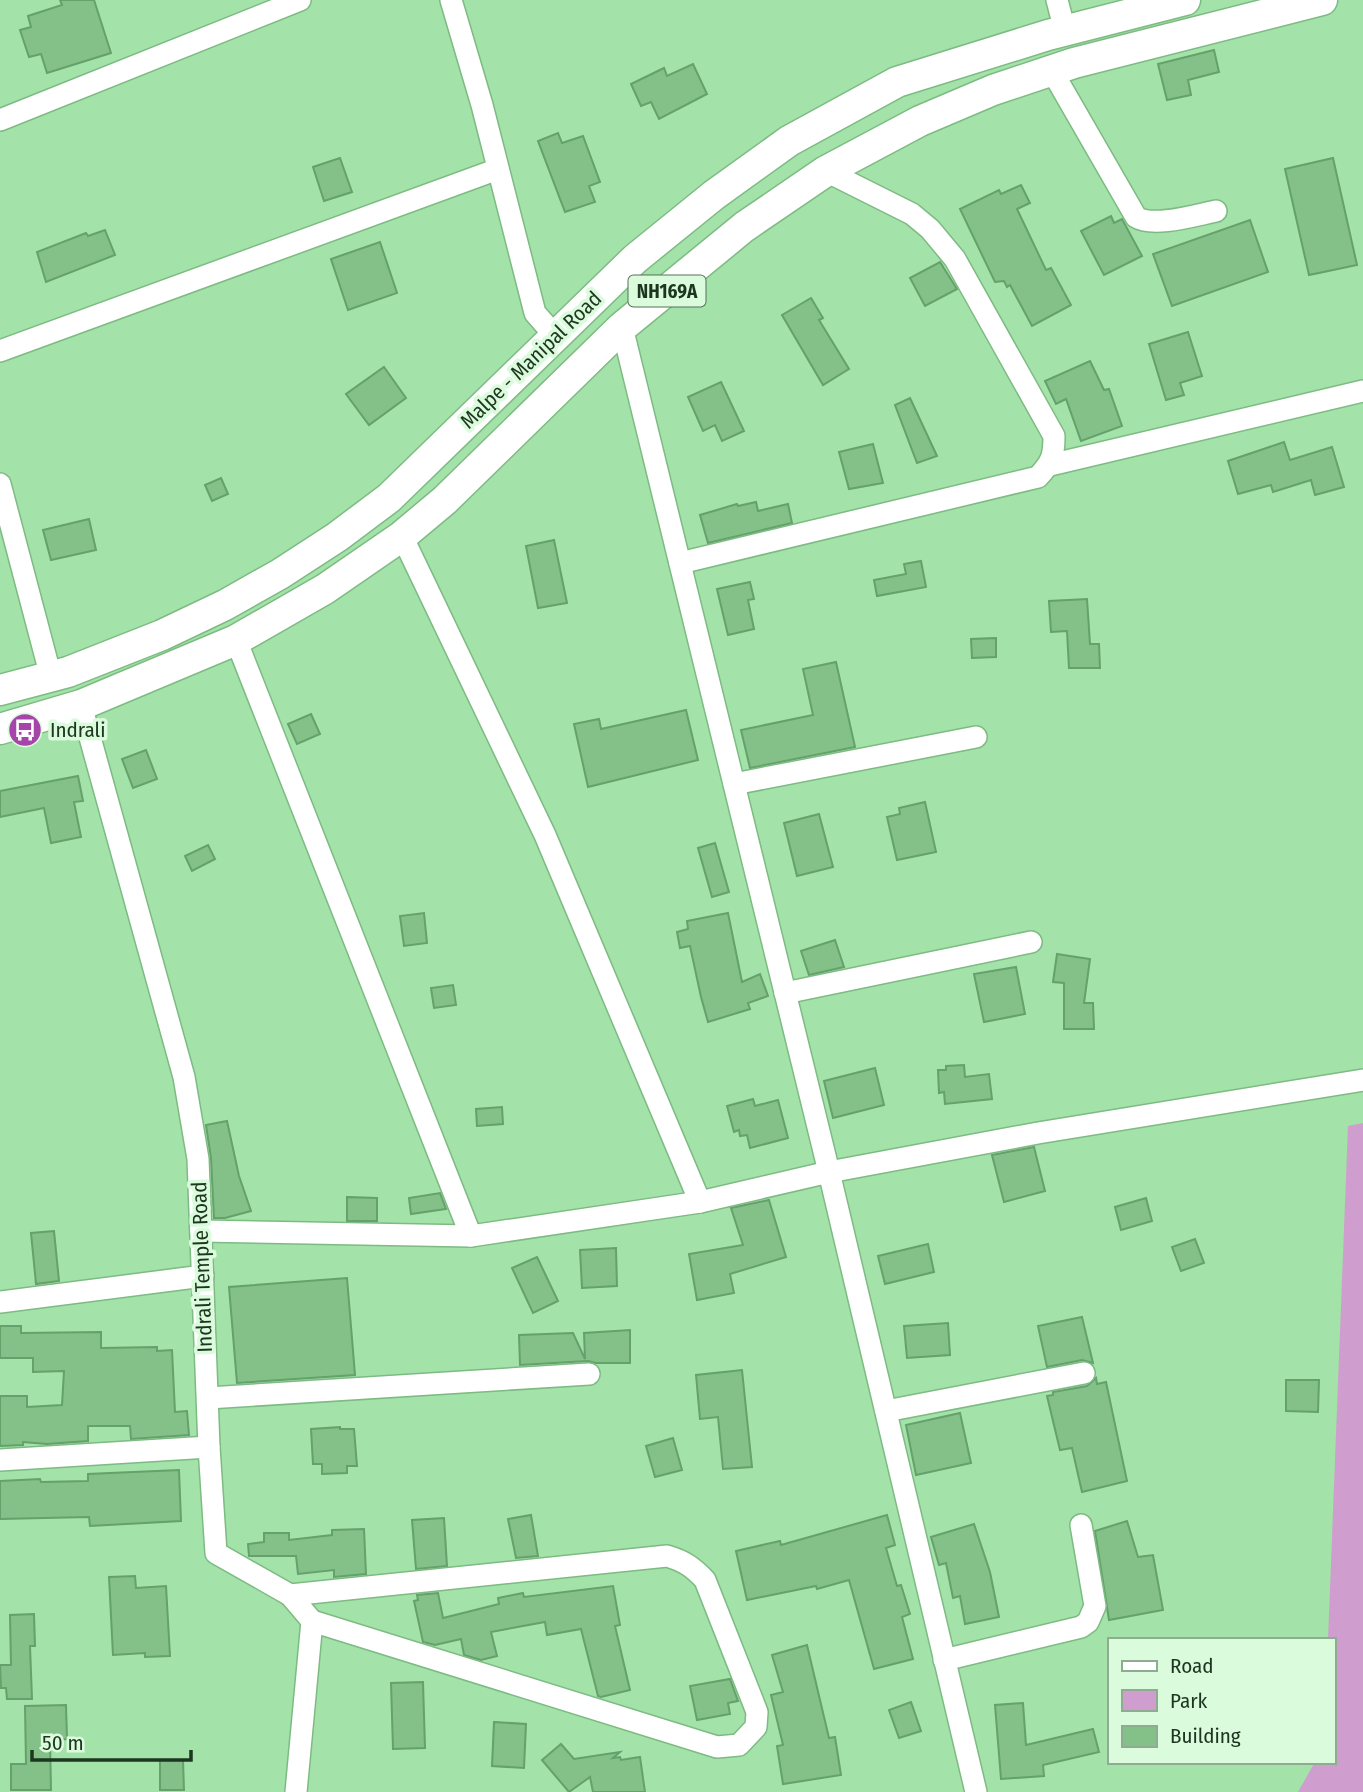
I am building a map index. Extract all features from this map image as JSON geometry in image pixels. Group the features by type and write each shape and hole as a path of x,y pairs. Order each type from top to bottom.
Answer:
{"highway":[{"name":"Malpe - Manipal Road","path":"0,690 51,677 162,635 225,605 337,537 389,498 635,258 714,195 789,141 897,82 1065,31 1185,0"},
{"name":"NH169A","path":"0,729 81,705 236,640 325,589 402,536 445,500 622,327 744,227 826,171 920,121 993,90 1052,71 1322,0"},
{"path":"304,558 325,589"}],"street":[{"path":"0,120 300,0"},
{"path":"451,0 535,313 556,337"},
{"path":"1057,0 1065,31"},
{"path":"1052,71 1136,217 1157,222 1216,211"},
{"path":"0,352 498,169"},
{"path":"680,563 1038,477 1050,465 1054,453 1054,436 955,259 930,229 912,214 826,171"},
{"path":"622,327 829,1172 976,1792"},
{"path":"1050,465 1363,391"},
{"path":"0,484 51,677"},
{"path":"402,536 545,835 700,1202"},
{"path":"236,640 471,1236"},
{"name":"Indrali Temple Road","path":"81,705 184,1077 198,1159 209,1447 216,1553 290,1595 312,1621"},
{"path":"734,784 976,737"},
{"path":"785,993 1031,942"},
{"path":"201,1231 471,1236 700,1202 829,1172 1038,1133 1363,1080"},
{"path":"0,1302 203,1276"},
{"path":"886,1411 1084,1373"},
{"path":"208,1398 589,1374"},
{"path":"0,1460 209,1447"},
{"path":"944,1661 1081,1627 1088,1622 1095,1606 1081,1525"},
{"path":"290,1595 667,1556 693,1566 705,1580 757,1712 756,1727 739,1745 717,1747 312,1621 296,1792"}],"green space":[{"path":"1363,1123 1363,1792 1298,1792 1314,1764 1335,1764 1335,1638 1328,1638 1348,1126"}],"building":[{"path":"60,0 94,0 111,53 47,73 41,54 29,57 20,30 31,27 28,16 62,5"},
{"path":"1214,50 1219,72 1188,80 1191,95 1167,100 1158,64"},
{"path":"693,64 707,94 659,119 651,102 641,106 631,84 664,68 667,76"},
{"path":"558,133 562,143 583,136 600,182 589,186 595,202 565,212 538,141"},
{"path":"340,158 352,192 324,201 313,167"},
{"path":"1333,158 1357,265 1309,275 1285,169"},
{"path":"1021,185 1030,203 1017,209 1046,270 1051,268 1071,305 1032,326 1010,285 1007,287 1004,281 995,282 960,209 999,190 1001,194"},
{"path":"1111,216 1114,223 1122,219 1142,256 1104,275 1081,231"},
{"path":"1250,220 1268,272 1172,306 1153,254"},
{"path":"105,230 115,255 46,282 37,252 86,233 88,236"},
{"path":"380,242 397,293 348,310 331,259"},
{"path":"940,262 957,289 925,306 910,278"},
{"path":"811,298 823,318 819,320 849,369 823,385 782,315"},
{"path":"1188,332 1202,376 1180,383 1184,395 1166,400 1149,344"},
{"path":"1090,361 1104,390 1109,389 1122,426 1081,441 1066,399 1056,404 1045,381"},
{"path":"384,367 406,398 369,425 346,394"},
{"path":"721,382 744,431 722,441 715,425 703,431 688,397"},
{"path":"910,398 937,456 917,463 895,405"},
{"path":"1284,442 1290,460 1332,447 1344,487 1315,495 1311,480 1273,492 1271,485 1238,494 1228,461"},
{"path":"873,444 883,483 849,489 839,452"},
{"path":"221,478 228,494 212,501 205,485"},
{"path":"756,502 758,511 788,504 792,523 708,543 700,515 737,504"},
{"path":"89,519 96,550 51,560 43,530"},
{"path":"554,540 567,603 538,608 526,546"},
{"path":"921,561 926,587 877,596 874,580 906,574 904,564"},
{"path":"750,582 754,599 748,600 754,629 728,635 717,589"},
{"path":"1087,599 1090,644 1099,644 1100,668 1069,668 1067,631 1051,632 1049,601"},
{"path":"996,638 996,657 972,658 971,639"},
{"path":"836,662 855,747 750,768 741,730 813,715 803,669"},
{"path":"686,710 698,760 588,787 574,724 599,719 601,729"},
{"path":"311,714 320,734 297,744 288,724"},
{"path":"146,750 157,779 133,788 122,759"},
{"path":"78,776 83,801 74,802 81,837 51,843 44,808 0,817 0,791"},
{"path":"925,802 936,852 897,860 887,817 900,814 899,808"},
{"path":"819,814 833,867 797,876 784,823"},
{"path":"715,843 729,892 712,897 698,848"},
{"path":"208,845 215,859 192,871 185,856"},
{"path":"424,913 427,943 404,946 400,916"},
{"path":"728,913 742,982 760,974 768,996 748,1003 750,1009 708,1022 690,946 680,948 677,932 688,929 687,921"},
{"path":"835,940 844,967 809,975 801,951"},
{"path":"1057,954 1090,959 1084,1003 1093,1003 1094,1029 1064,1029 1064,983 1053,982"},
{"path":"1016,967 1025,1014 984,1022 974,974"},
{"path":"453,985 456,1005 434,1008 431,988"},
{"path":"964,1065 965,1077 989,1074 992,1099 945,1104 944,1092 939,1093 938,1070 946,1070 946,1066"},
{"path":"875,1068 884,1105 833,1118 824,1081"},
{"path":"753,1099 755,1106 778,1100 788,1138 750,1148 747,1135 740,1136 739,1130 734,1132 727,1106"},
{"path":"502,1107 503,1124 477,1126 476,1109"},
{"path":"227,1121 239,1176 251,1211 214,1218 211,1158 206,1125"},
{"path":"1034,1147 1045,1191 1004,1202 992,1155"},
{"path":"440,1193 446,1209 411,1214 409,1198"},
{"path":"347,1197 377,1198 377,1221 347,1221"},
{"path":"1146,1198 1152,1221 1121,1230 1115,1207"},
{"path":"769,1200 786,1257 730,1274 734,1293 697,1300 689,1254 743,1245 731,1208"},
{"path":"54,1231 59,1281 36,1284 31,1233"},
{"path":"1195,1239 1204,1263 1181,1271 1172,1247"},
{"path":"928,1244 934,1272 885,1284 878,1256"},
{"path":"616,1248 617,1286 582,1288 580,1250"},
{"path":"537,1257 558,1301 533,1313 512,1268"},
{"path":"347,1278 355,1375 237,1383 229,1287"},
{"path":"1082,1317 1093,1363 1082,1360 1047,1367 1038,1326"},
{"path":"948,1323 950,1355 907,1358 904,1326"},
{"path":"0,1326 21,1326 21,1333 101,1332 101,1348 157,1347 157,1351 172,1350 175,1412 187,1411 189,1435 131,1439 130,1426 88,1426 88,1441 47,1444 23,1442 23,1445 0,1446 0,1396 27,1396 27,1407 62,1405 64,1371 33,1372 33,1358 0,1358"},
{"path":"630,1330 630,1363 588,1361 520,1365 519,1335 573,1333 585,1359 584,1333"},
{"path":"742,1370 752,1467 723,1469 718,1417 700,1419 696,1375"},
{"path":"1096,1378 1097,1384 1106,1382 1127,1481 1082,1492 1072,1448 1060,1450 1047,1396 1053,1395 1053,1392 1087,1386"},
{"path":"1286,1380 1319,1380 1318,1412 1286,1411"},
{"path":"960,1413 971,1463 916,1475 906,1425"},
{"path":"311,1429 354,1429 357,1466 347,1466 347,1473 322,1474 322,1464 313,1464"},
{"path":"673,1438 682,1470 655,1477 646,1446"},
{"path":"179,1470 181,1521 90,1526 89,1517 0,1519 0,1481 88,1481 88,1474"},
{"path":"531,1515 538,1556 516,1558 508,1519"},
{"path":"887,1515 895,1545 886,1548 897,1586 901,1585 910,1614 902,1617 913,1659 874,1669 849,1580 817,1589 816,1586 747,1600 736,1551 780,1541 781,1545"},
{"path":"444,1518 447,1566 416,1569 412,1520"},
{"path":"1127,1521 1138,1557 1153,1555 1163,1610 1109,1620 1095,1531"},
{"path":"974,1524 990,1572 999,1617 965,1624 960,1596 953,1598 946,1563 939,1565 931,1537"},
{"path":"364,1529 366,1574 334,1577 334,1570 298,1574 296,1556 249,1556 248,1544 264,1542 264,1533 289,1533 289,1540 332,1535 332,1530"},
{"path":"135,1576 136,1588 166,1586 170,1656 145,1657 145,1653 113,1655 109,1577"},
{"path":"613,1586 620,1625 615,1626 630,1690 601,1697 598,1696 581,1629 547,1635 545,1622 491,1632 497,1656 481,1660 464,1655 461,1639 435,1645 423,1642 414,1601 418,1600 417,1595 438,1593 443,1618 499,1604 498,1598 523,1593 524,1597"},
{"path":"34,1614 35,1646 30,1646 32,1699 7,1699 6,1688 1,1688 0,1665 11,1665 10,1615"},
{"path":"807,1645 829,1738 835,1737 841,1775 783,1784 777,1746 783,1745 771,1695 783,1692 772,1655"},
{"path":"730,1679 738,1701 728,1703 730,1714 697,1720 690,1686"},
{"path":"423,1682 425,1748 393,1749 391,1683"},
{"path":"911,1702 921,1731 899,1738 889,1710"},
{"path":"1023,1703 1026,1745 1093,1729 1099,1752 1043,1765 1044,1776 1001,1779 995,1705"},
{"path":"66,1705 67,1739 50,1740 51,1790 11,1790 11,1764 26,1764 25,1706"},
{"path":"494,1722 526,1724 524,1768 492,1766"},
{"path":"561,1744 574,1759 620,1752 613,1758 620,1757 621,1760 640,1757 645,1792 593,1792 590,1777 569,1792 542,1760"},
{"path":"160,1760 183,1760 184,1790 160,1790"}],"place":[{"name":"Indrali","path":"25,730"}]}
